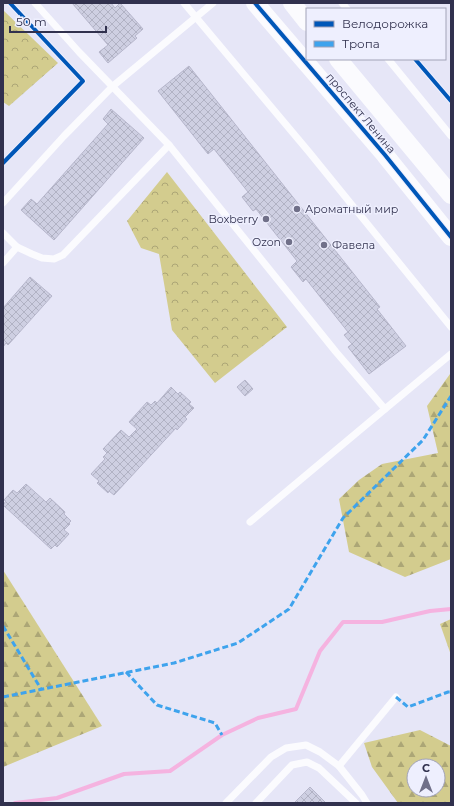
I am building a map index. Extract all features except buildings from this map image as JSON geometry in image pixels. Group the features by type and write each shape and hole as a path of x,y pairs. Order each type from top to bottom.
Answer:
{"street":[{"name":"проспект Ленина","path":"255,3 385,155 451,237"},
{"path":"292,3 306,21"},
{"name":"проспект Ленина","path":"339,60 451,194"}],"lane":[{"path":"35,3 79,52 169,145 336,352 385,409"},
{"path":"184,3 304,146 451,327"},
{"path":"3,203 64,136 113,86 213,3"},
{"path":"389,60 451,136"},
{"path":"3,233 18,247 42,258 54,259 63,256 169,145"},
{"path":"3,262 18,247"},
{"path":"250,522 451,354"},
{"path":"339,766 396,696"},
{"path":"226,803 271,758 286,748 306,745 320,752 339,766 367,803"},
{"path":"256,803 292,765 307,762 319,768 356,803"}],"green space":[{"path":"3,10 58,63 9,106 3,102"},
{"path":"167,172 287,327 215,383 172,330 159,254 141,248 127,221"},
{"path":"450,374 451,559 405,577 349,552 339,499 359,480 382,464 438,453 427,406"},
{"path":"3,570 102,726 3,767"},
{"path":"451,619 451,655 440,624"},
{"path":"420,730 451,746 451,803 398,803 372,767 364,743"}],"waterway":[{"path":"15,803 57,798 124,774 170,771 222,735 258,718 296,709 320,651 343,622 382,622 430,611 451,609"}],"marked path":[{"path":"3,697 174,663 238,643 289,609 343,518 423,440 451,396"},
{"path":"3,626 41,689"},
{"path":"126,672 157,705 215,723 222,735"},
{"path":"396,697 408,707 451,692"}],"cycle path":[{"path":"3,163 83,81 10,3"},
{"path":"255,3 385,155 451,237"},
{"path":"416,60 451,101"}],"place":[{"name":"Ароматный мир","path":"297,209"},
{"name":"Boxberry","path":"266,219"},
{"name":"Ozon","path":"289,242"},
{"name":"Фавела","path":"324,245"}]}
